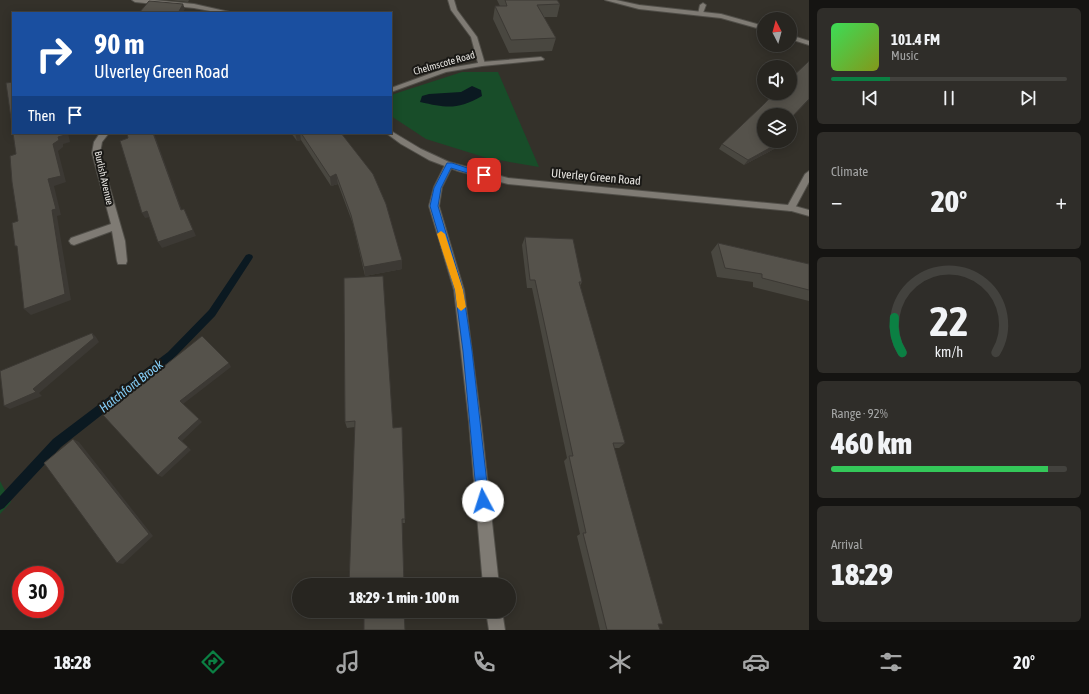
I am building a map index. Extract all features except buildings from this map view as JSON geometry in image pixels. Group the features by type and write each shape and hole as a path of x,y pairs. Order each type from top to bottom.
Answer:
{"street":[{"path":"135,0 194,6 226,12"},
{"name":"Chelmscote Road","path":"392,90 445,70 482,64 473,34 457,16 451,0"},
{"path":"608,0 639,7 721,16 757,26"},
{"path":"700,13 702,5"},
{"path":"797,39 809,43"},
{"path":"482,64 541,59"},
{"name":"Burlish Avenue","path":"104,134 100,137 97,144 96,153 120,241 122,261"},
{"name":"Ulverley Green Road","path":"391,134 407,146 425,156 471,172 508,181 791,208 809,214"},
{"path":"449,165 438,188 434,206 459,290 475,422 490,578"},
{"path":"791,208 809,174"},
{"path":"74,241 116,226"},
{"path":"495,618 497,630"}],"green space":[{"path":"462,72 498,72 539,167 487,158 426,139 392,117 392,95"},
{"path":"0,481 11,502 0,514"}],"shaded area":[{"path":"472,86 481,90 482,96 466,104 459,106 438,106 420,102 422,96 429,94 461,92"}],"waterway":[{"name":"Hatchford Brook","path":"0,504 57,443 171,355 212,313 249,257"}],"slow traffic":[{"path":"441,234 459,290 461,307"}],"route":[{"path":"483,501 459,290 434,206 438,188 449,165 484,175"}]}
